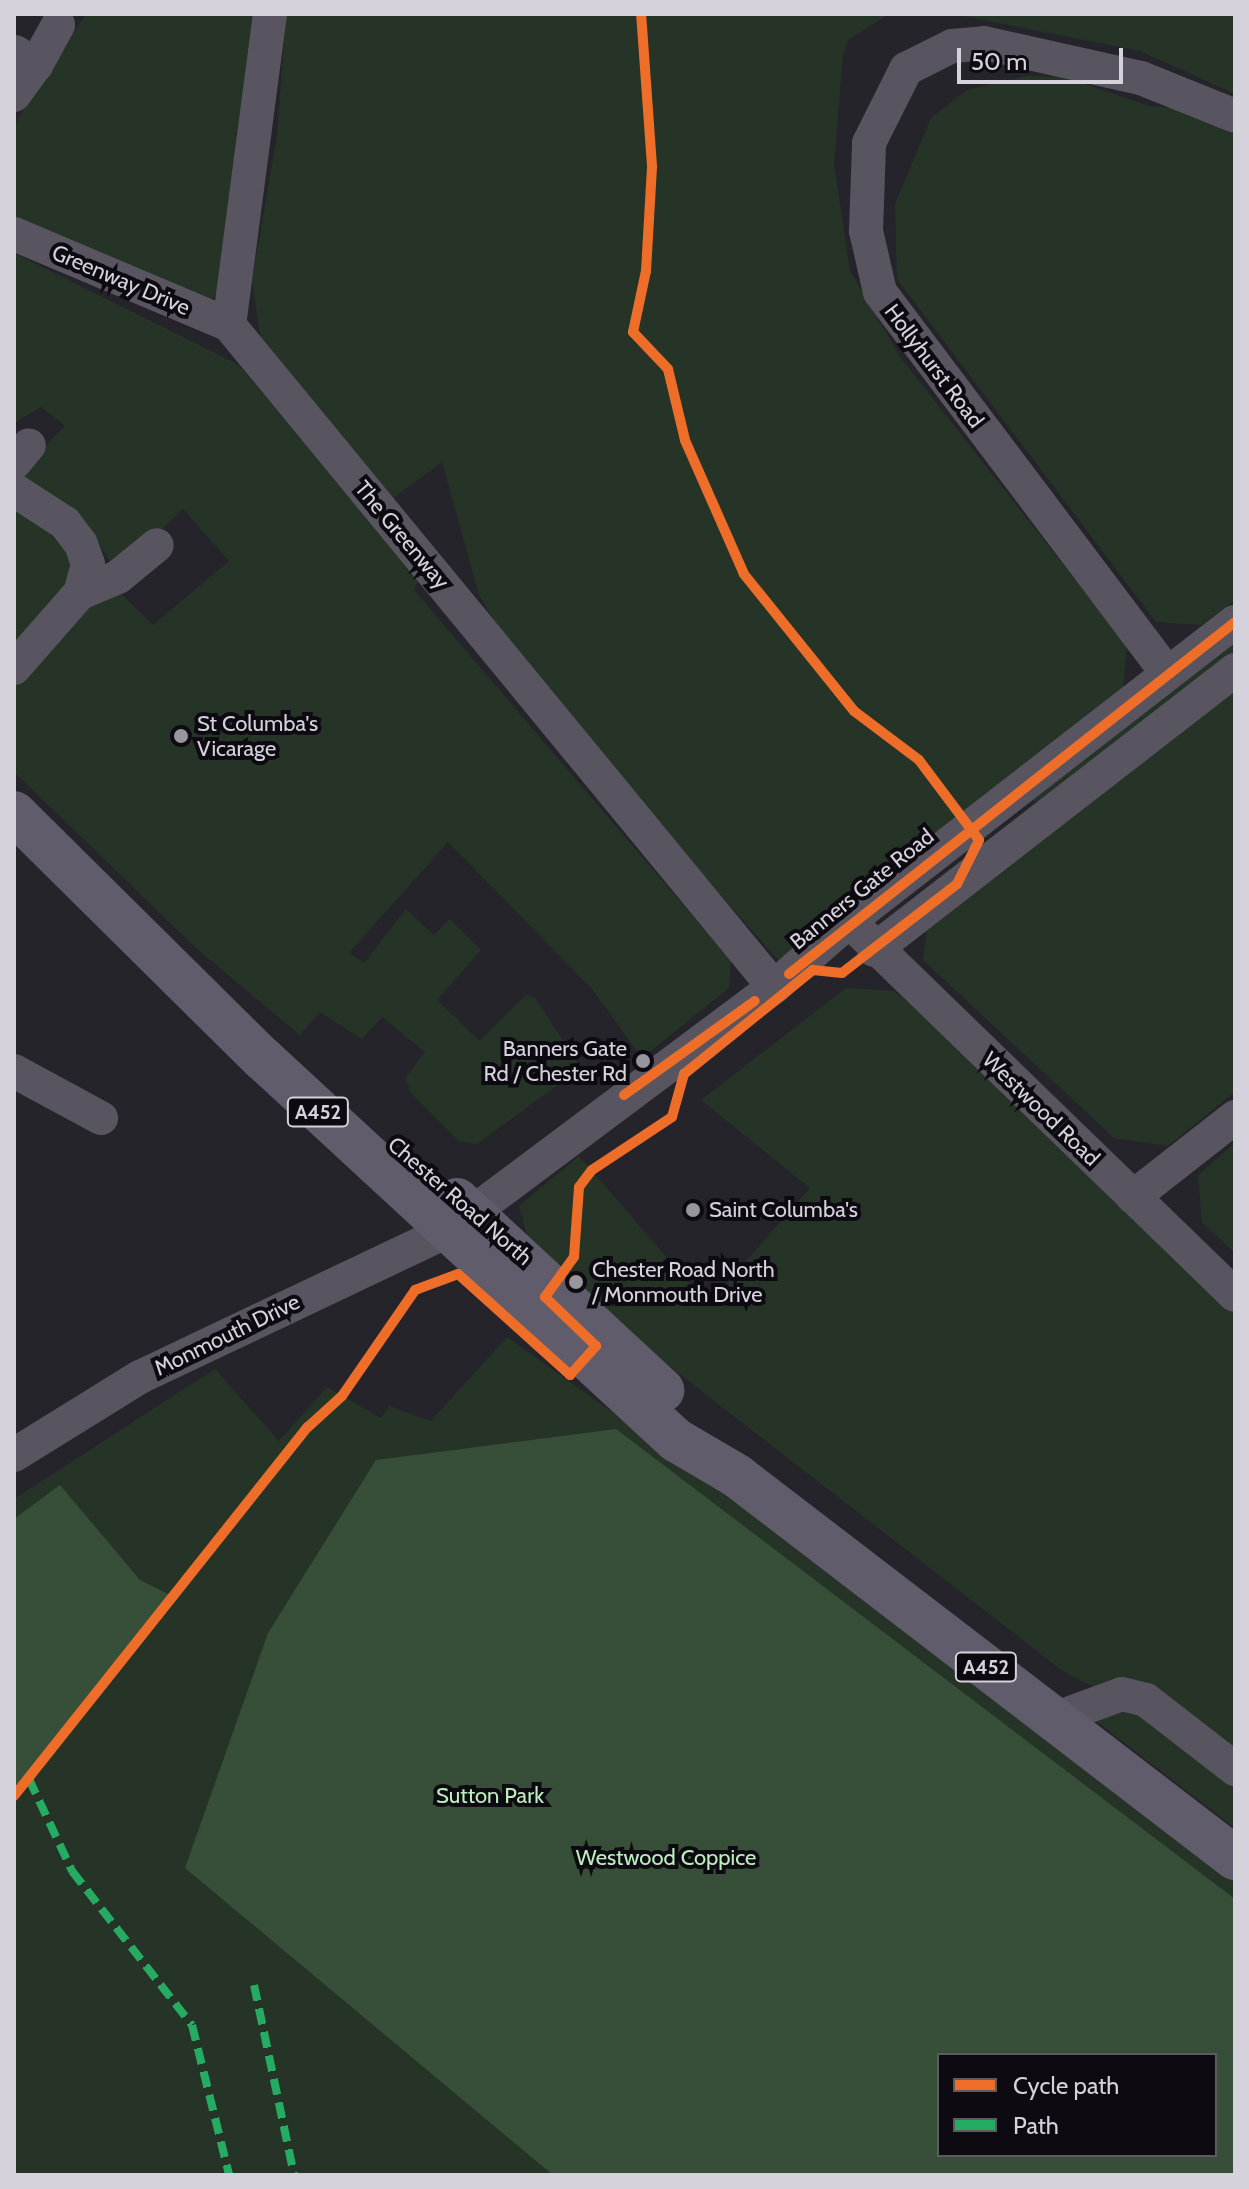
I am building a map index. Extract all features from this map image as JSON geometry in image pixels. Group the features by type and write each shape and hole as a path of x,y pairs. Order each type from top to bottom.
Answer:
{"highway":[{"name":"Chester Road North","path":"14,813 193,987 281,1038 676,1440 737,1476 1235,1858"}],"street":[{"path":"229,325 270,14"},
{"path":"14,95 25,58 58,25"},
{"name":"Hollyhurst Road","path":"1167,673 880,292 866,231 869,143 906,69 952,46 984,43 1141,78 1235,116"},
{"name":"Greenway Drive","path":"14,234 229,325"},
{"name":"The Greenway","path":"229,325 774,987"},
{"path":"14,490 65,523 81,544 88,564 80,593"},
{"path":"14,668 80,593 118,577 157,545"},
{"name":"Banners Gate Road","path":"461,1221 774,987 849,921 1235,622"},
{"path":"874,950 1235,670"},
{"name":"Westwood Road","path":"849,921 874,950 1235,1295"},
{"path":"14,1071 101,1118"},
{"path":"1133,1197 1235,1117"},
{"name":"Monmouth Drive","path":"14,1455 140,1377 461,1221"},
{"path":"1054,1719 1122,1694 1146,1700 1235,1769"}],"green space":[{"path":"86,14 257,14 236,134 241,146 221,290 209,302 14,218 14,125"},
{"path":"286,14 889,14 848,40 843,56 834,163 850,271 901,358 1127,646 1123,688 782,964 534,688 479,595 442,462 392,499 260,335 252,280 277,136"},
{"path":"953,14 1235,14 1235,94 1140,51"},
{"path":"1026,76 1065,77 1149,106 1180,108 1235,135 1235,600 1201,625 1156,622 897,279 895,204 931,118 967,90"},
{"path":"14,253 239,365 418,581 414,590 731,961 729,988 642,1058 592,989 448,842 349,953 364,963 406,909 434,935 450,919 481,950 437,1000 480,1041 526,995 535,998 581,1068 477,1144 459,1141 411,1093 405,1078 425,1052 382,1017 362,1039 320,1012 300,1035 196,948 14,772 14,683 63,622 114,587 153,625 229,561 183,509 125,565 111,563 91,531 18,474 65,426 41,407 14,423"},
{"path":"14,502 78,555 67,591 14,642"},
{"path":"1235,634 1235,657 1047,803 1034,801 1031,790"},
{"path":"1235,687 1235,1092 1168,1146 1114,1138 923,960 928,921"},
{"path":"846,988 894,991 945,1031 1235,1310 1235,1758 1064,1672 660,1359 528,1238 519,1206 579,1156 708,1305 810,1188 701,1100"},
{"path":"1235,1143 1235,1253 1202,1223 1198,1175"},
{"name":"Westwood Coppice","path":"507,1337 883,1605 1235,1880 1235,2175 14,2175 14,1499 215,1369 279,1441 327,1387 381,1418 389,1406 431,1421"},
{"name":"Westwood Coppice","path":"616,1429 1235,1899 1235,2175 553,2175 185,1868 268,1633 376,1460"},
{"path":"60,1485 140,1580 176,1598 14,1796 14,1519"},
{"path":"1135,1704 1235,1781 1235,1828 1092,1718"}],"marked path":[{"path":"29,1779 72,1871 192,2025 229,2175"},
{"path":"254,1985 294,2175"}],"cycle path":[{"path":"14,1796 308,1427 342,1396 415,1290 458,1274 570,1375 596,1346 545,1297 574,1257 579,1187 592,1170 672,1117 684,1074 813,970 842,973 957,884 979,840 919,760 854,711 744,574 685,440 668,369 633,332 646,271 652,166 641,14"},
{"path":"789,974 1235,622"},
{"path":"624,1095 755,1001"}],"place":[{"name":"St Columba's Vicarage","path":"181,736"},
{"name":"Banners Gate Rd / Chester Rd","path":"643,1061"},
{"name":"Saint Columba's","path":"693,1210"},
{"name":"Chester Road North / Monmouth Drive","path":"576,1282"}],"park label":[{"name":"Sutton Park","path":"490,1796"}]}
